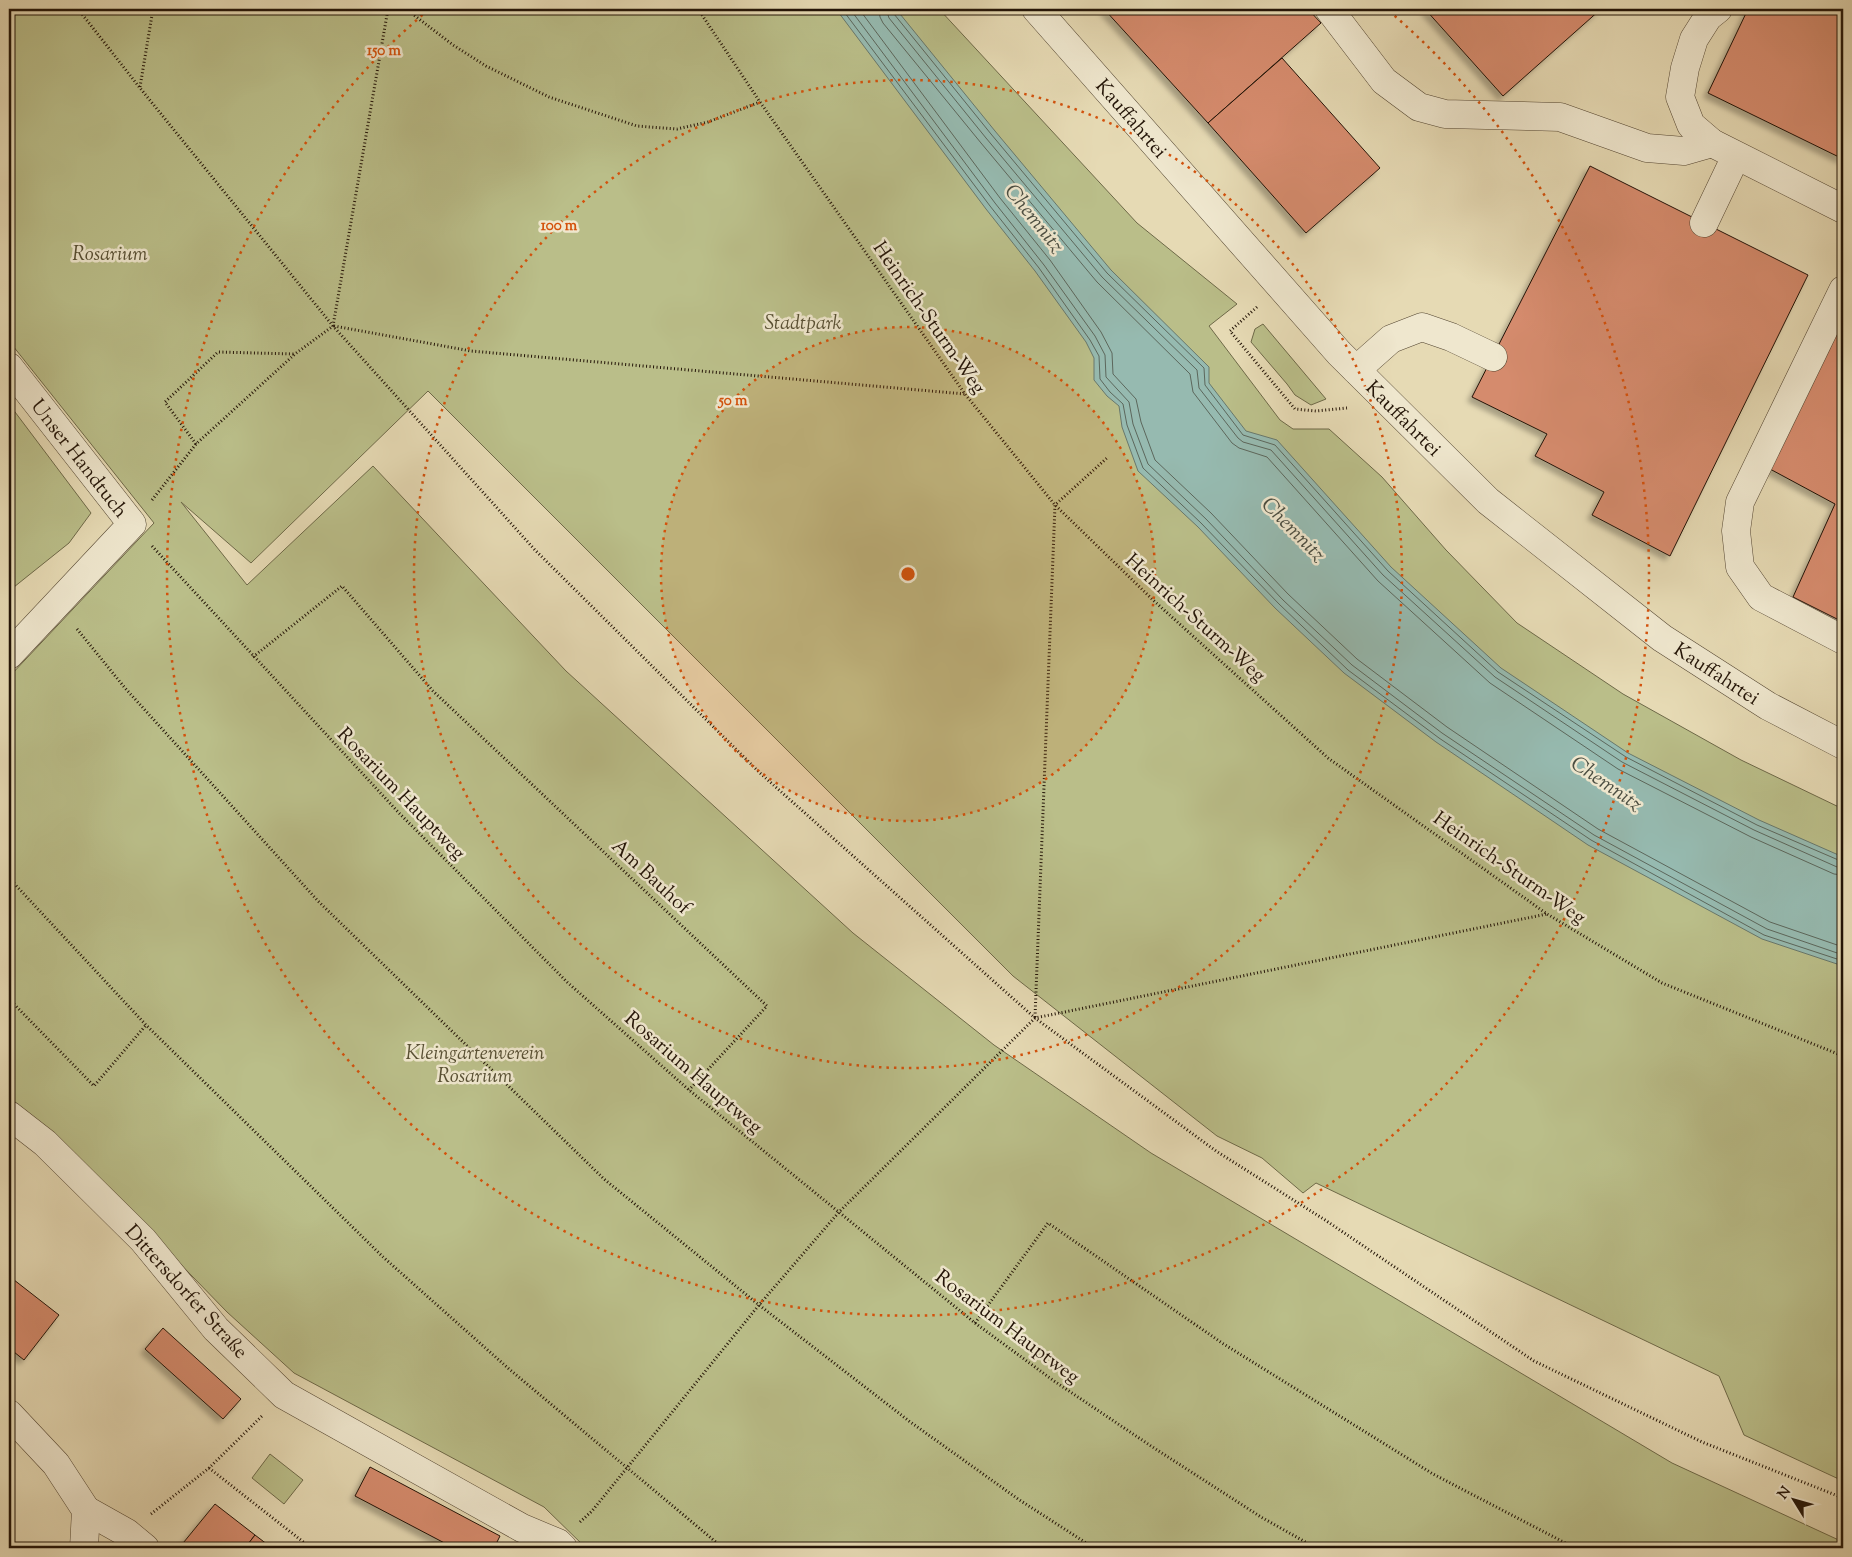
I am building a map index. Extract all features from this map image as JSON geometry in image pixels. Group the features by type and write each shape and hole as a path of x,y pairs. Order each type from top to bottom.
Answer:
{"street":[{"name":"Kauffahrtei","path":"1036,9 1339,353 1488,501 1662,638 1768,706 1843,745"},
{"path":"1329,9 1384,81 1419,107 1445,114 1560,118 1647,148 1684,151 1712,143"},
{"path":"1718,9 1708,16 1694,39 1685,68 1680,96 1691,126 1712,143 1843,209"},
{"path":"1704,223 1736,156"},
{"path":"1843,290 1740,502 1736,531 1740,567 1761,597 1843,640"},
{"path":"1356,370 1391,339 1422,327 1452,337 1493,357"},
{"name":"Unser Handtuch","path":"9,367 132,524"},
{"path":"9,655 132,524"},
{"name":"Dittersdorfer Straße","path":"9,1115 45,1143 143,1240 216,1329 284,1395 522,1528 561,1546"},
{"path":"9,1414 56,1464 86,1510 136,1541"},
{"path":"84,1548 86,1510"}],"path":[{"path":"78,9 334,326 535,550 753,766 1035,1018 1216,1151 1325,1220 1534,1361 1702,1442 1843,1498"},
{"path":"140,88 153,9"},
{"path":"132,524 196,444 295,354 334,326 388,9"},
{"path":"406,9 453,45 486,66 549,97 637,126 677,129 708,122 760,102"},
{"name":"Heinrich-Sturm-Weg","path":"698,9 760,102 965,394 1055,505 1153,600 1328,758 1547,914 1662,983 1843,1056"},
{"path":"1257,306 1230,330 1295,409 1316,412 1346,408"},
{"path":"334,326 471,351 965,394"},
{"path":"196,444 165,402 218,352 295,354"},
{"path":"1035,1018 1055,505 1108,457"},
{"name":"Rosarium Hauptweg","path":"132,524 399,814 567,982 689,1090 975,1323 1054,1381 1150,1446 1316,1548"},
{"name":"Am Bauhof","path":"253,657 342,586 433,690 767,1006 689,1090"},
{"path":"57,604 125,688 318,901 604,1178 759,1305 909,1421 1018,1499 1094,1548"},
{"path":"9,878 146,1025 382,1256 508,1369 723,1548"},
{"path":"561,1546 592,1511 759,1305 839,1212 1035,1018 1547,914"},
{"path":"9,999 94,1086 146,1025"},
{"path":"975,1323 1048,1223 1222,1342 1434,1474 1576,1548"},
{"path":"136,1541 284,1395"},
{"path":"210,1468 311,1548"}],"green space":[{"path":"9,9 939,9 1137,223 1237,304 1209,326 1280,420 1293,429 1329,429 1382,477 1446,550 1517,623 1623,694 1741,760 1843,809 1843,1481 1744,1435 1719,1376 1316,1183 1303,1193 1262,1158 1217,1136 1013,976 428,391 251,563 181,502 247,585 373,466 566,671 853,933 994,1045 1151,1153 1672,1463 1843,1542 1843,1548 586,1548 544,1507 294,1373 227,1312 54,1134 9,1097 9,677 154,523 9,341"},
{"path":"1263,324 1326,399 1311,405 1295,395 1251,342 1255,329"},
{"path":"9,404 91,513 69,543 9,591"},
{"path":"270,1454 303,1480 284,1504 252,1478"}],"water":[{"name":"Chemnitz","path":"836,9 896,9 1111,270 1209,367 1209,383 1246,431 1277,440 1391,567 1501,668 1628,753 1759,820 1843,857 1843,966 1762,939 1588,845 1436,742 1344,673 1275,608 1198,527 1138,471 1122,427 1119,406 1107,396 1094,380 1094,358 1086,342 1035,271 986,209"}],"building":[{"path":"1104,9 1308,9 1321,23 1208,123"},
{"path":"1425,9 1601,9 1503,96"},
{"path":"1748,9 1843,9 1843,159 1708,93"},
{"path":"1282,58 1380,168 1306,233 1208,123"},
{"path":"1590,166 1808,275 1670,556 1592,515 1604,492 1535,456 1547,434 1472,397"},
{"path":"1843,321 1843,622 1793,597 1835,504 1770,469"},
{"path":"9,1276 59,1315 24,1360 9,1348"},
{"path":"163,1328 241,1399 223,1419 145,1349"},
{"path":"370,1467 500,1536 494,1548 454,1548 355,1496"},
{"path":"215,1504 255,1535 245,1548 179,1548"},
{"path":"255,1535 272,1548 245,1548"}],"park label":[{"name":"Rosarium","path":"110,253"},
{"name":"Stadtpark","path":"803,322"},
{"name":"Kleingartenverein Rosarium","path":"475,1064"}]}
